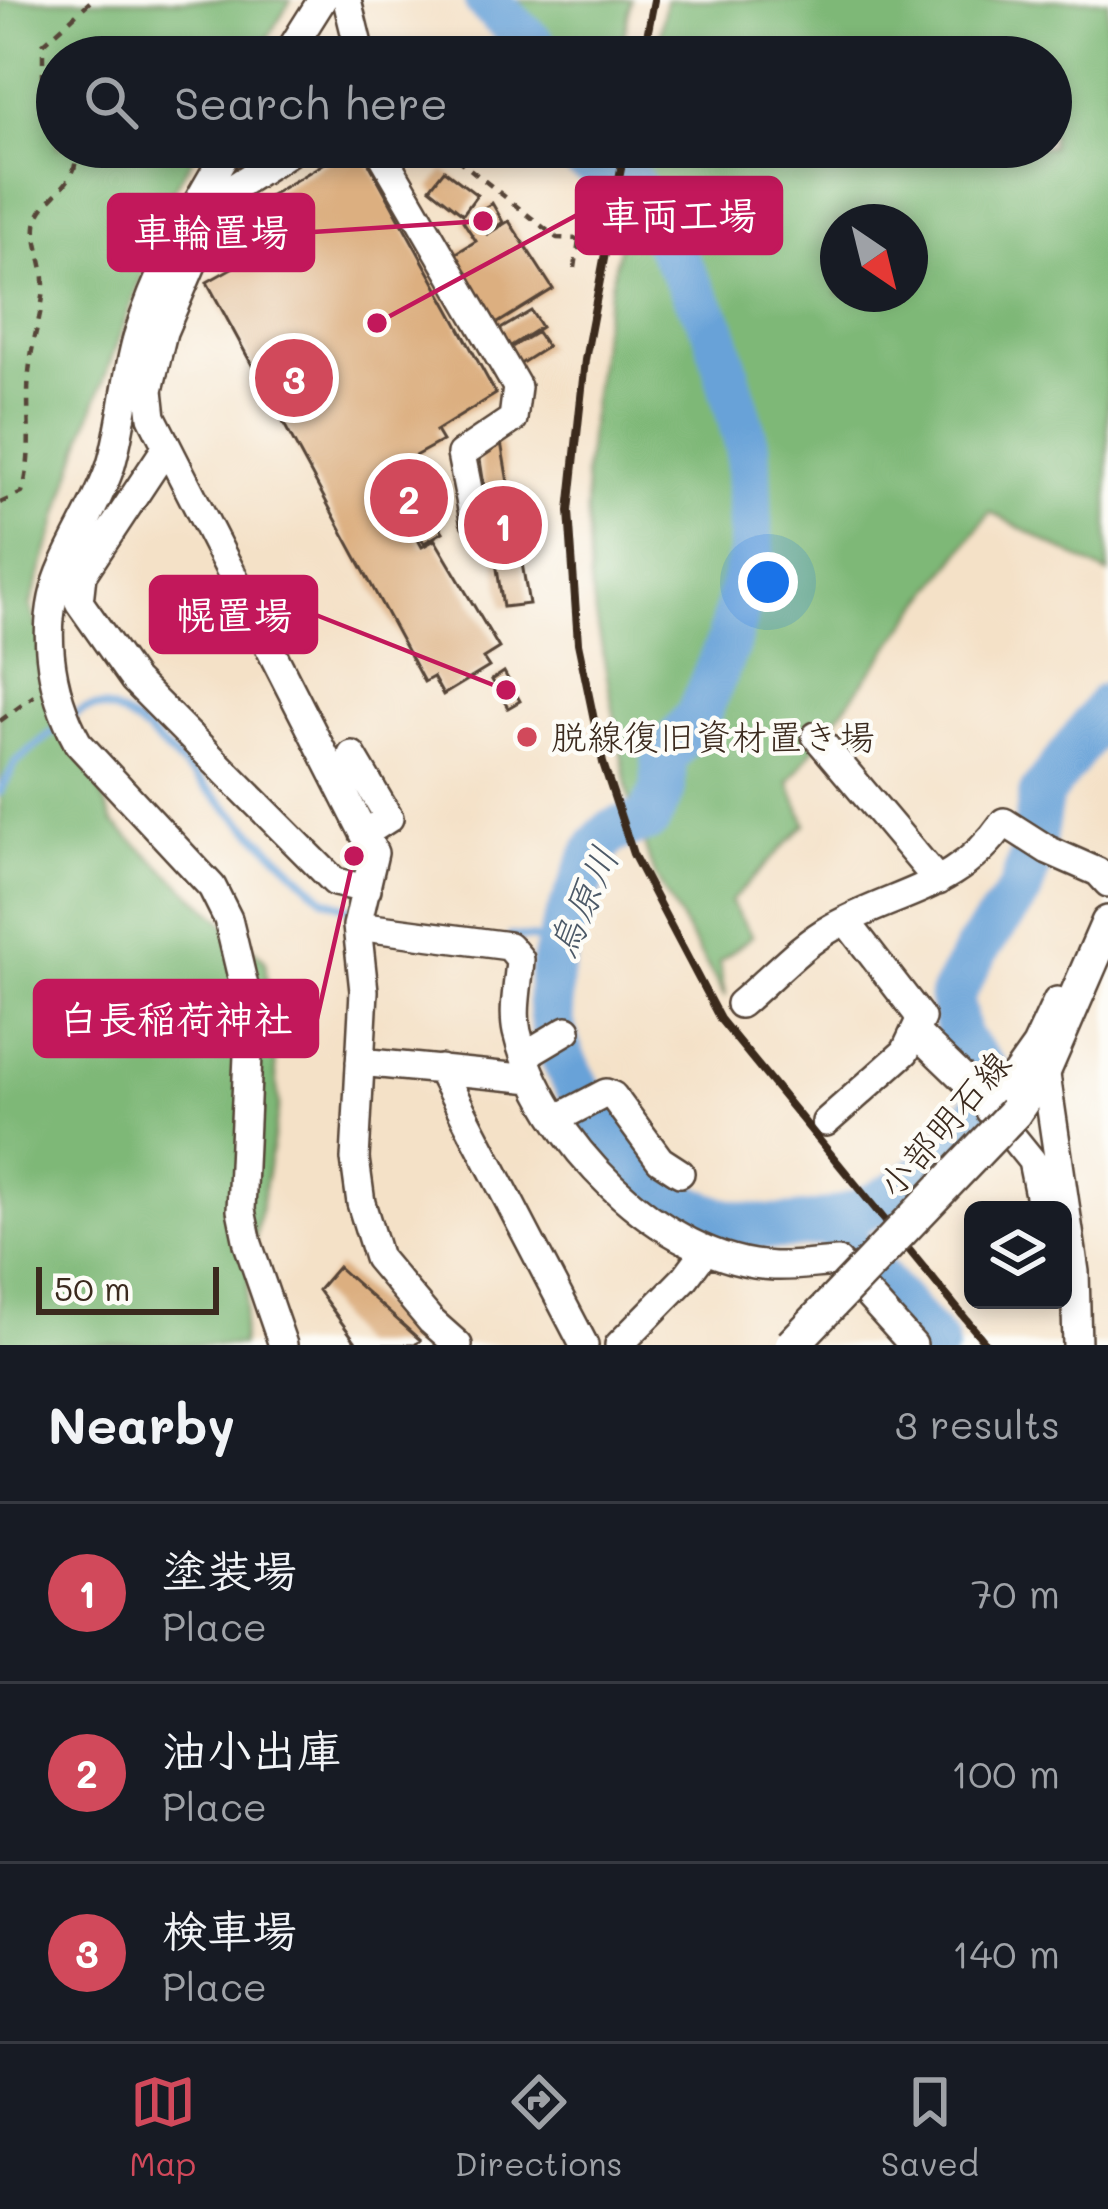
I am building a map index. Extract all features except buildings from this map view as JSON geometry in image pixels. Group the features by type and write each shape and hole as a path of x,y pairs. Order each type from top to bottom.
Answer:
{"main road":[{"name":"小部明石線","path":"792,1345 996,1103 1045,1068 1108,923"}],"street":[{"path":"346,0 355,36"},
{"path":"299,36 316,9"},
{"path":"219,168 150,301 136,340 103,491 63,566 52,601 50,632 53,682 63,717 78,743 212,887 228,919 250,1011 242,1210 248,1244 283,1345"},
{"path":"264,168 222,195 178,292 149,390 152,417 374,853 357,926 364,991 355,1160 361,1203 378,1258 430,1321 458,1345"},
{"path":"390,168 518,387 513,419 461,454 474,519"},
{"path":"166,448 82,575 79,602 134,680 335,881 367,889"},
{"path":"816,736 938,881"},
{"path":"352,755 389,818 364,834"},
{"path":"740,1004 830,928 938,881 985,850 1004,823 1048,850 1098,872 1108,883"},
{"path":"996,1103 1036,1046 1090,929 1108,909"},
{"path":"826,1122 905,1052 921,1018 846,921"},
{"path":"357,926 509,946 520,959 516,1028 530,1062 578,1150 634,1208 706,1250 772,1266 838,1262 913,1345"},
{"path":"360,1062 440,1070 530,1062 567,1030"},
{"path":"915,1032 996,1103 1032,1161 1040,1201"},
{"path":"1045,1068 1065,1201"},
{"path":"440,1070 584,1345"},
{"path":"562,1115 606,1093 613,1096 660,1160 680,1173"},
{"path":"620,1345 706,1250"},
{"path":"1072,1252 1072,1284"},
{"path":"770,1345 844,1269"},
{"path":"1071,1309 1077,1345"}],"path":[{"path":"50,36 92,0"},
{"path":"0,503 22,494 28,475 30,362 44,282 34,231 38,214 74,168"},
{"path":"469,168 557,238 578,239"},
{"path":"575,268 583,213"}],"green space":[{"path":"0,0 291,0 269,36 36,36 36,168 187,168 173,190 86,428 30,607 113,823 265,960 279,1106 241,1345 0,1345"},
{"path":"498,0 631,0 624,36 542,36"},
{"path":"666,0 1108,0 1108,574 990,512 789,782 806,824 730,902 752,936 719,962 725,997 653,872 629,796 590,583 585,473 602,328 636,168 1072,168 1072,36 660,36"}],"waterway":[{"name":"烏原川","path":"486,0 524,36"},
{"name":"烏原川","path":"603,168 630,181 715,330 748,449 751,552 728,643 698,715 664,758 663,790 648,820 610,834 596,851 553,965 552,1020 570,1073 641,1172 703,1213 737,1223 807,1225 876,1204 922,1176 946,1154 995,1090 993,1079 959,1039 951,997 978,947 1020,891 1041,794 1108,705"},
{"path":"74,715 94,707 131,720 324,899 353,909"},
{"path":"0,792 16,762 62,724"},
{"path":"510,936 557,941"},
{"path":"829,1223 936,1345"}],"railway":[{"path":"647,36 654,0"},
{"path":"621,168 585,360 569,511 578,643 603,763 633,854 720,1019 987,1345"}],"place":[{"name":"車輪置場","path":"483,221"},
{"name":"車両工場","path":"377,323"},
{"name":"検車場","path":"294,378"},
{"name":"油小出庫","path":"409,498"},
{"name":"塗装場","path":"503,525"},
{"name":"幌置場","path":"506,690"},
{"name":"脱線復旧資材置き場","path":"527,737"},
{"name":"白長稲荷神社","path":"354,856"}]}
